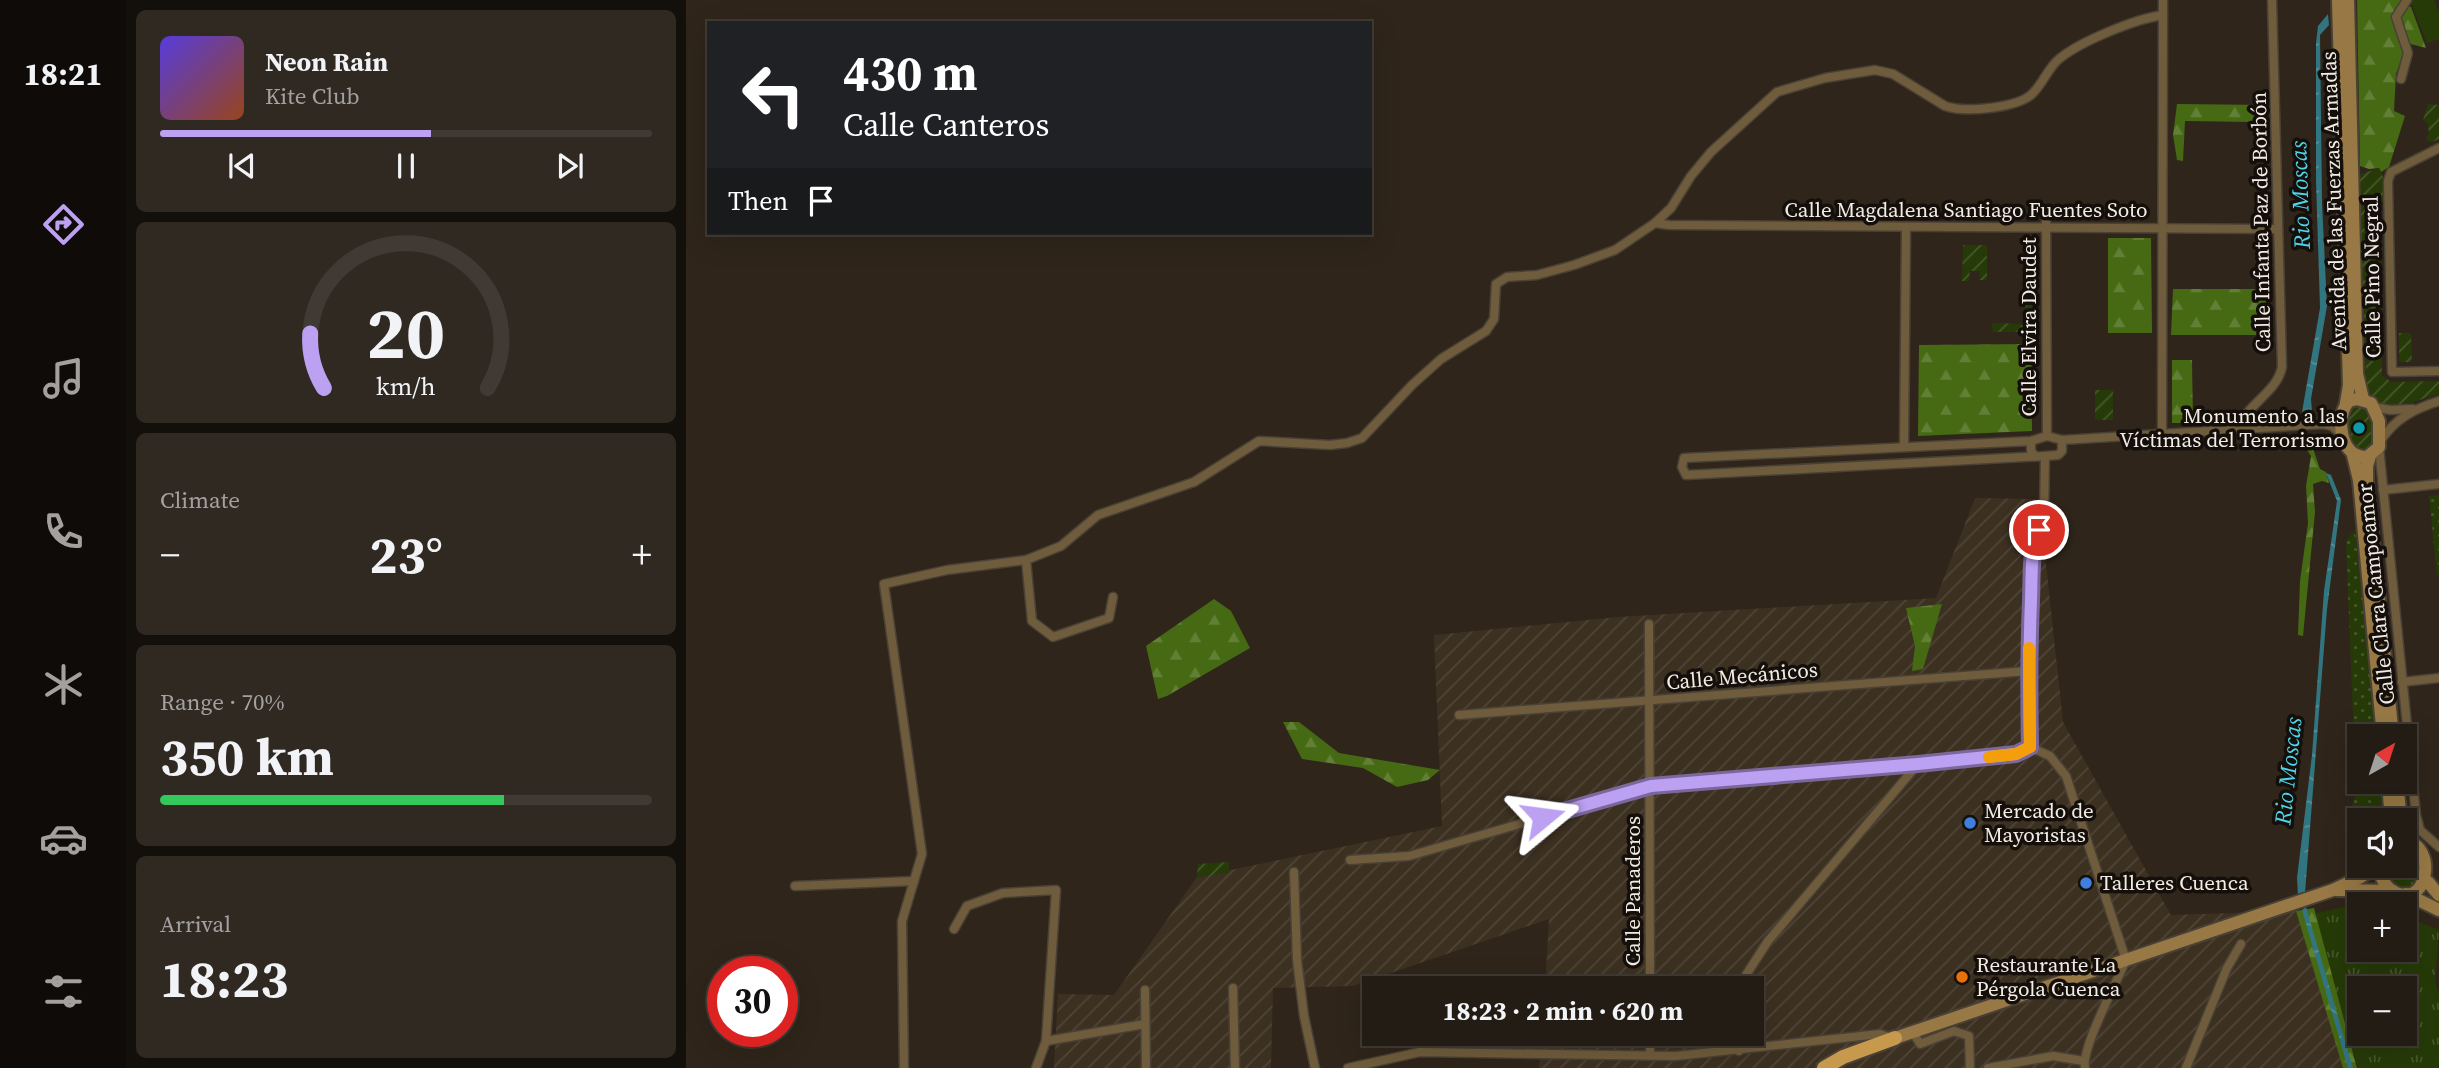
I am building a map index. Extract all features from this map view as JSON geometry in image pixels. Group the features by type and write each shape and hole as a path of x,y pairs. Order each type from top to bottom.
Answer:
{"highway":[{"path":"1824,1068 1843,1057 1895,1038"}],"main road":[{"name":"Avenida de las Fuerzas Armadas","path":"2338,0 2348,385 2345,406"},
{"name":"Avenida de las Fuerzas Armadas","path":"2347,0 2357,374 2369,403"},
{"path":"2383,724 2359,480 2353,455 2346,447 2343,436 2345,406 2353,400 2369,403 2379,421 2377,448 2367,466 2367,479 2392,724"},
{"path":"2353,455 2377,448"},
{"path":"2398,794 2399,808"},
{"path":"2417,843 2435,850 2431,860 2439,895"},
{"path":"2408,892 2418,891 2433,874"},
{"path":"1895,1038 2333,890 2359,878"},
{"path":"2382,878 2398,892"},
{"path":"2333,890 2377,892"},
{"path":"2417,900 2439,909"}],"street":[{"path":"2162,433 2163,0"},
{"name":"Calle Infanta Paz de Borbón","path":"2238,429 2243,417 2275,383 2281,372 2272,0"},
{"path":"2401,79 2408,53 2396,17 2407,0"},
{"path":"904,1068 902,921 922,854 884,584 947,570 1026,560 1061,546 1098,515 1194,482 1259,441 1330,445 1362,438 1412,384 1441,359 1486,331 1494,319 1496,284 1507,277 1537,275 1615,250 1655,223 1671,208 1691,176 1711,152 1770,95 1825,78 1875,70 1893,75 1945,106 1955,109 2019,102 2034,92 2052,65 2069,52 2147,17 2163,15"},
{"name":"Calle Pino Negral","path":"2439,148 2391,172 2388,181 2392,372 2439,370"},
{"name":"Calle Magdalena Santiago Fuentes Soto","path":"1655,223 1906,227 2046,223 2278,229"},
{"name":"Calle Elvira Daudet","path":"2046,223 2047,436"},
{"path":"1905,447 1906,227"},
{"path":"2377,448 2395,422 2416,409 2439,401"},
{"path":"2369,403 2390,410 2416,409"},
{"path":"2063,440 2062,450 2058,455 2045,456 1686,475 1682,467 1684,458 2031,441 2047,436 2063,440 2323,424 2334,419 2345,406"},
{"path":"2323,424 2335,428 2343,436"},
{"path":"2031,441 2031,451 2035,456"},
{"name":"Calle Clara Campoamor","path":"2377,448 2382,453 2383,490 2407,724"},
{"path":"2030,747 2028,671 2033,543 2044,518 2045,456"},
{"path":"2383,490 2439,484"},
{"path":"1026,560 1032,621 1053,637 1109,618 1113,597"},
{"name":"Calle Panaderos","path":"1649,624 1650,976"},
{"name":"Calle Mecánicos","path":"1459,715 2028,671"},
{"path":"2402,682 2439,678"},
{"path":"1350,860 1409,856 1651,786 2016,754 2030,747"},
{"path":"1988,1068 2053,1056 2085,1064 2095,1031 2126,960 2066,776 2050,756 2030,747"},
{"path":"1746,976 1768,941 1918,764"},
{"path":"2399,804 2405,794"},
{"name":"Calle Clara Campoamor","path":"2415,794 2419,827 2435,850"},
{"path":"1294,872 1297,960 1304,1016 1315,1068"},
{"path":"795,886 914,881"},
{"path":"954,929 967,906 1003,893 1056,890 1046,1041 1036,1068"},
{"path":"2186,1068 2227,968 2241,944"},
{"path":"1233,988 1234,1068"},
{"path":"1145,990 1146,1068"},
{"path":"1046,1041 1145,1024"},
{"path":"1913,1032 1920,1044 1954,1031 1969,1036 1970,1068"},
{"path":"1348,1068 1420,1052 1676,1056 1880,1034 1895,1038"},
{"path":"1650,1046 1650,1054"},
{"path":"1739,1046 1739,1051"}],"shaded area":[{"path":"1975,498 2039,499 2063,722 2171,915 2296,911 2345,1068 1539,1068 1541,1046 1764,1046 1764,976 1546,976 1549,919 1382,976 1362,976 1362,983 1353,986 1273,988 1271,1068 1054,1068 1058,994 1114,995 1197,877 1442,826 1434,635 1617,617 1936,598"}],"green space":[{"path":"2357,0 2402,0 2391,18 2404,52 2396,74 2394,111 2405,116 2389,167 2381,172 2379,168 2360,166"},
{"path":"2434,0 2439,13 2439,39 2427,43 2410,1"},
{"path":"2407,6 2411,7 2426,48 2407,43 2400,16"},
{"path":"2177,104 2268,105 2268,159 2257,160 2253,122 2185,121 2183,161 2177,160 2173,135"},
{"path":"2428,104 2439,105 2439,139 2432,142 2426,140 2429,133 2427,122 2423,120"},
{"path":"2379,168 2384,179 2384,202 2379,203 2382,375 2391,382 2439,381 2439,394 2400,406 2379,403 2370,394 2366,382 2359,175"},
{"path":"2108,238 2151,238 2152,333 2108,333"},
{"path":"1963,245 1987,245 1987,280 1980,280 1979,271 1970,271 1969,281 1962,281"},
{"path":"2026,246 2033,246 2033,332 1993,332 1992,323 2025,324"},
{"path":"2173,289 2268,289 2270,335 2171,335"},
{"path":"2399,333 2411,333 2412,362 2399,362"},
{"path":"2031,344 2032,431 1918,436 1919,345"},
{"path":"2172,360 2192,360 2193,423 2172,423"},
{"path":"2095,390 2113,390 2113,420 2095,420"},
{"path":"2358,405 2368,410 2372,430 2369,449 2361,453 2347,438 2347,410"},
{"path":"2308,434 2320,469 2326,472 2329,483 2322,481 2313,484 2315,512 2303,636 2298,635 2300,581 2308,523 2306,486 2311,456 2307,450 2277,439"},
{"path":"2439,495 2439,575 2437,575 2429,496"},
{"path":"2355,530 2376,724 2353,724 2346,541"},
{"path":"1214,599 1231,611 1250,648 1158,699 1146,646"},
{"path":"1942,604 1923,669 1912,671 1915,646 1906,608"},
{"path":"1283,722 1299,722 1339,753 1440,770 1428,780 1397,787 1363,768 1302,759"},
{"path":"2356,794 2383,794 2383,808 2351,808"},
{"path":"2417,850 2425,880 2407,889 2392,882 2390,878 2417,878"},
{"path":"1229,862 1229,873 1197,877 1198,864"},
{"path":"2347,906 2347,962 2417,962 2417,922 2439,930 2435,983 2439,992 2439,1068 2358,1068 2352,1046 2417,1046 2417,976 2347,976 2347,1030 2314,914"},
{"path":"2314,908 2347,1031 2347,1046 2351,1046 2357,1068 2343,1068 2296,911"}],"water":[{"path":"2328,14 2329,25 2320,35 2322,203 2327,306 2311,399 2312,411 2302,412 2320,308 2316,43 2318,26"},
{"path":"2326,473 2331,475 2341,500 2327,609 2305,893 2298,896 2297,878 2312,755 2324,591 2337,501"},
{"path":"2306,907 2353,1068 2348,1068 2302,910"}],"slow traffic":[{"path":"1989,757 2016,754 2030,747 2029,648"}],"place":[{"name":"Monumento a las Víctimas del Terrorismo","path":"2359,428"},
{"name":"Mercado de Mayoristas","path":"1970,823"},
{"name":"Talleres Cuenca","path":"2086,883"},
{"name":"Restaurante La Pérgola Cuenca","path":"1962,977"}],"route":[{"path":"1543,817 1651,786 2016,754 2030,747 2028,671 2033,543 2039,530"}],"water label":[{"name":"Rio Moscas","path":"2300,195"},
{"name":"Rio Moscas","path":"2288,771"}]}
